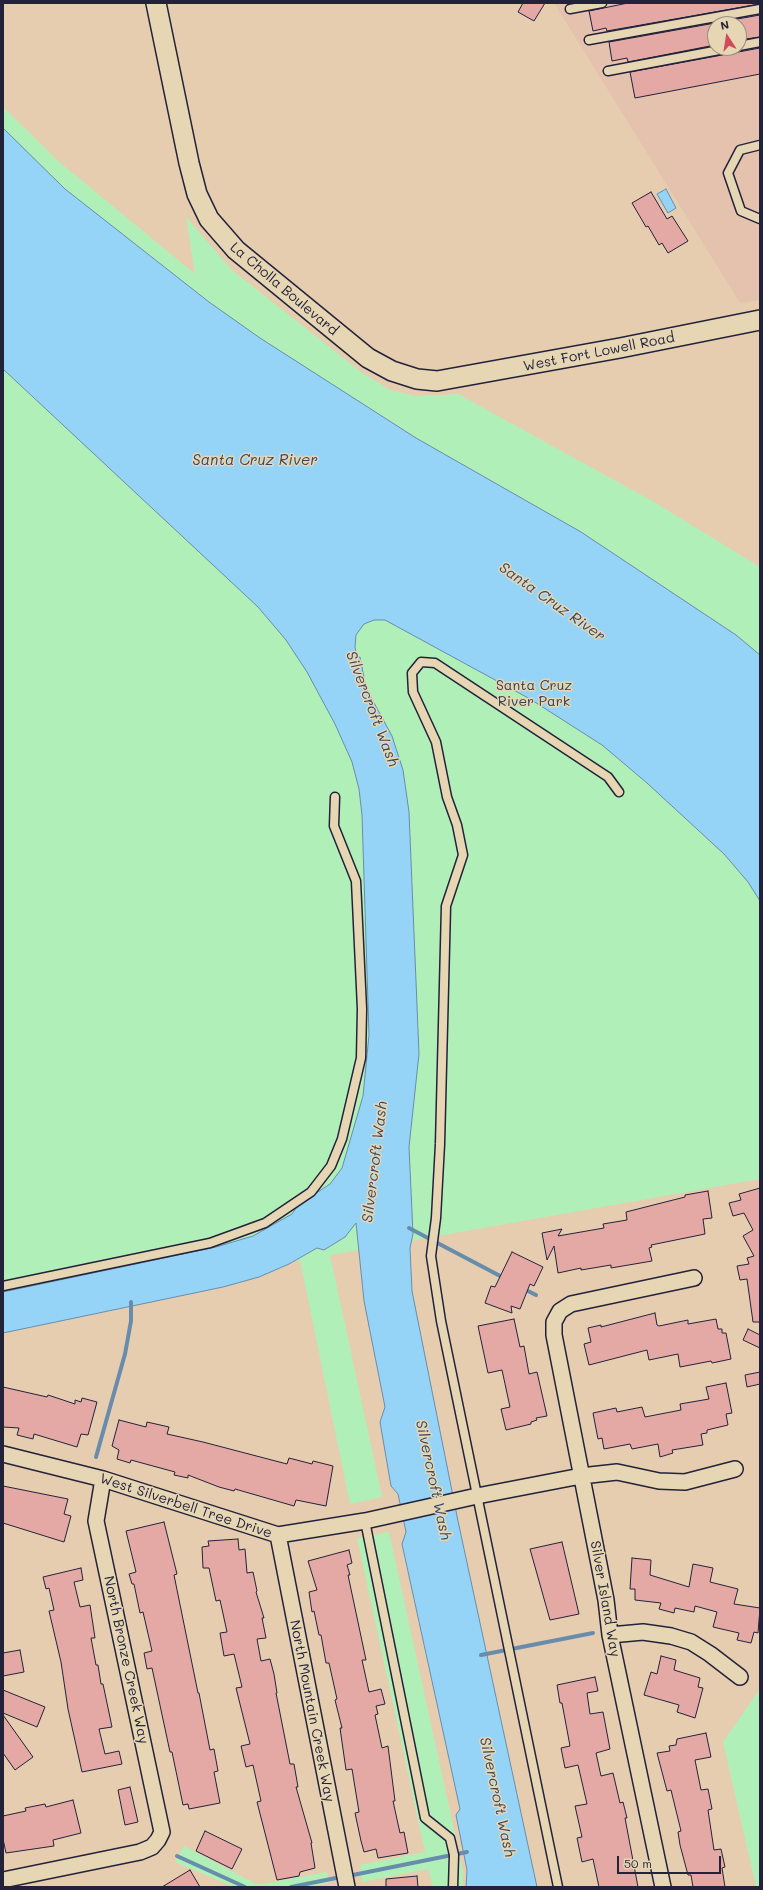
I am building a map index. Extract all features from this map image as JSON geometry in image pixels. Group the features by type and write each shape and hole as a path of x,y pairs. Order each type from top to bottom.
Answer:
{"street":[{"name":"La Cholla Boulevard","path":"156,3 189,163 197,194 209,220 236,250 368,358 398,373 417,379 437,381"},
{"name":"West Fort Lowell Road","path":"437,381 612,350 760,320"},
{"name":"Silver Island Way","path":"664,1887 610,1635 606,1600 554,1334 554,1322 556,1312 571,1304 694,1278"},
{"name":"West Silverbell Tree Drive","path":"3,1454 103,1479 278,1536 365,1521 477,1496 581,1476 617,1472 659,1481 685,1482 736,1470"},
{"name":"North Bronze Creek Way","path":"3,1880 140,1852 163,1844 161,1824 96,1521 103,1479"},
{"name":"North Mountain Creek Way","path":"278,1536 347,1887"},
{"path":"610,1635 643,1632 671,1636 684,1640 710,1654 740,1677"}],"lane":[{"path":"570,9 602,3"},
{"path":"589,40 760,9"},
{"path":"747,44 760,42"},
{"path":"608,71 707,52"},
{"path":"760,145 740,150 728,173 741,211 760,219"},
{"path":"558,1887 441,1320 431,1256 436,1218 440,1144 446,906 463,855 458,825 446,796 436,742 413,692 412,673 421,662 436,663 608,777 619,792"},
{"path":"3,1286 210,1243 265,1223 311,1192 331,1166 342,1139 361,1058 362,1009 356,881 334,826 335,797"},
{"path":"365,1521 425,1818 450,1838 454,1855 453,1887"}],"shaded area":[{"path":"554,3 760,3 760,300 740,303"}],"green space":[{"name":"Santa Cruz River Park","path":"3,107 58,161 195,274 186,217 232,270 361,372 390,390 416,396 458,394 654,502 760,567 760,1179 330,1255 382,1497 350,1504 300,1260 3,1317"},
{"path":"389,1532 463,1871 463,1887 433,1887 428,1869 362,1882 360,1865 425,1852 357,1538"},
{"path":"760,1689 760,1887 756,1887 723,1742"},
{"path":"184,1846 258,1885 327,1872 329,1883 309,1887 234,1887 175,1862"}],"water":[{"name":"Santa Cruz River","path":"3,128 65,189 209,302 260,338 416,438 581,532 736,635 760,655 760,901 748,882 724,854 647,783 602,745 530,699 385,620 374,620 364,624 356,635 355,647 357,657 360,657 366,688 392,736 403,770 409,812 419,1054 409,1147 413,1234 410,1248 412,1291 458,1521 537,1887 466,1887 467,1870 456,1815 460,1809 402,1544 406,1532 398,1494 391,1486 380,1422 385,1407 364,1301 356,1223 345,1237 324,1250 317,1248 289,1264 259,1277 223,1287 3,1333 3,1292 216,1247 253,1236 292,1214 298,1205 330,1184 342,1168 363,1096 369,1035 362,815 359,789 352,762 335,724 307,672 286,640 258,607 3,369"},
{"path":"666,189 676,208 668,213 657,194"}],"building":[{"path":"523,3 545,3 534,21 518,12"},
{"path":"628,3 760,4 607,31 606,28 593,31 589,11"},
{"path":"760,15 760,37 747,39 747,17"},
{"path":"707,24 707,47 628,62 627,58 612,61 609,42"},
{"path":"760,48 760,74 635,98 630,72 717,56 747,56 747,50"},
{"path":"651,192 667,219 672,216 688,241 668,253 662,243 659,245 648,226 646,227 632,203"},
{"path":"760,1188 760,1322 753,1322 747,1279 740,1280 737,1266 749,1264 747,1258 754,1256 743,1236 753,1230 744,1213 733,1216 729,1203 741,1200 739,1194"},
{"path":"708,1191 712,1218 703,1219 705,1234 651,1245 652,1247 649,1248 652,1261 611,1268 611,1265 581,1270 581,1268 558,1273 554,1246 547,1260 542,1233 562,1229 558,1236 604,1228 603,1224 627,1220 626,1212 685,1197 685,1195"},
{"path":"512,1252 543,1267 534,1286 530,1284 520,1309 511,1306 512,1313 485,1303 491,1286 495,1287"},
{"path":"655,1313 657,1325 659,1326 688,1320 688,1324 716,1319 718,1329 722,1329 722,1333 726,1333 731,1359 680,1367 678,1354 649,1360 647,1350 589,1365 584,1344 591,1342 588,1328 601,1325 601,1327"},
{"path":"514,1319 520,1347 524,1346 529,1374 537,1372 547,1416 536,1418 537,1420 531,1422 531,1424 506,1430 501,1409 510,1407 502,1370 488,1373 478,1326"},
{"path":"748,1329 760,1335 760,1348 743,1340"},
{"path":"760,1372 760,1384 747,1387 745,1375"},
{"path":"726,1383 732,1413 726,1414 728,1425 707,1430 707,1433 701,1434 703,1445 672,1450 673,1453 660,1457 658,1444 632,1449 630,1444 604,1449 602,1438 598,1439 593,1413 616,1408 617,1412 642,1407 645,1417 681,1410 680,1404 709,1399 706,1387"},
{"path":"3,1387 47,1397 48,1395 75,1404 75,1400 81,1402 82,1398 97,1402 88,1435 81,1434 77,1447 34,1434 33,1439 17,1435 19,1428 3,1427"},
{"path":"119,1420 146,1427 147,1422 169,1427 167,1434 287,1464 289,1458 312,1464 313,1461 333,1466 326,1506 296,1500 294,1506 235,1489 234,1491 219,1487 188,1475 188,1478 174,1475 175,1472 131,1460 130,1463 117,1459 119,1450 112,1446"},
{"path":"3,1486 68,1499 64,1514 71,1516 64,1542 3,1523"},
{"path":"164,1522 177,1574 174,1575 210,1750 214,1749 218,1771 214,1772 220,1803 189,1809 188,1804 183,1805 152,1668 147,1669 144,1653 152,1651 143,1612 140,1613 134,1584 132,1584 129,1574 136,1572 126,1531"},
{"path":"238,1539 239,1550 245,1549 247,1573 253,1572 256,1592 264,1618 262,1618 266,1638 257,1639 261,1661 270,1659 274,1674 276,1693 290,1764 294,1764 298,1787 296,1787 312,1843 315,1868 300,1872 299,1876 277,1880 257,1802 261,1801 253,1765 246,1767 241,1746 250,1744 236,1688 242,1687 234,1654 224,1656 220,1633 227,1632 220,1600 216,1601 209,1568 203,1568 202,1547 209,1546 208,1541"},
{"path":"562,1542 579,1614 550,1620 530,1549"},
{"path":"349,1550 352,1563 347,1565 350,1575 348,1575 366,1660 362,1660 369,1692 381,1689 385,1704 376,1706 378,1714 375,1715 382,1748 388,1746 395,1801 393,1801 400,1833 404,1832 408,1853 378,1858 376,1849 364,1852 361,1841 355,1813 359,1812 352,1769 346,1770 340,1728 342,1728 335,1700 337,1699 329,1663 326,1663 321,1635 319,1635 314,1611 312,1612 309,1592 317,1590 308,1561"},
{"path":"632,1558 651,1560 650,1575 689,1587 693,1564 713,1568 710,1582 738,1589 734,1604 760,1608 758,1633 754,1632 751,1643 737,1640 739,1633 713,1627 717,1612 695,1606 694,1612 675,1608 674,1613 659,1609 661,1603 635,1600 635,1589 630,1589"},
{"path":"81,1568 83,1580 74,1582 80,1607 90,1605 95,1638 91,1638 96,1665 98,1665 101,1684 103,1684 112,1727 99,1729 105,1754 119,1751 122,1764 82,1772 68,1709 61,1662 49,1611 54,1610 49,1588 46,1589 43,1577"},
{"path":"20,1650 24,1672 3,1676 3,1653"},
{"path":"661,1656 676,1660 674,1670 700,1678 698,1687 703,1688 695,1718 677,1712 679,1705 644,1695 651,1672 657,1674"},
{"path":"595,1677 598,1691 587,1693 590,1714 603,1712 610,1749 596,1753 601,1776 613,1773 620,1803 623,1802 638,1887 599,1887 593,1859 582,1862 577,1838 582,1837 575,1806 587,1804 578,1765 565,1768 561,1748 570,1746 557,1685"},
{"path":"3,1690 45,1707 37,1727 3,1713"},
{"path":"3,1715 33,1757 15,1770 3,1753"},
{"path":"706,1733 711,1757 695,1760 701,1790 708,1789 712,1809 708,1810 714,1850 721,1849 725,1867 722,1868 725,1887 693,1887 691,1875 688,1875 680,1845 678,1832 681,1831 671,1790 667,1791 657,1753 670,1751 669,1746 676,1745 677,1739"},
{"path":"130,1787 138,1822 125,1825 118,1790"},
{"path":"73,1800 81,1833 53,1840 54,1846 6,1853 3,1839 3,1816 26,1811 25,1808 45,1804 46,1807"},
{"path":"205,1831 242,1849 232,1869 196,1851"},
{"path":"190,1870 200,1887 162,1887"},
{"path":"417,1876 418,1887 386,1887 386,1879"}],"waterway":[{"path":"409,1228 504,1278"},
{"path":"524,1289 536,1295"},
{"path":"96,1457 125,1354 131,1321 131,1302"},
{"path":"481,1655 593,1633"},
{"path":"348,1876 467,1852"},
{"path":"177,1856 245,1887"},
{"path":"291,1887 341,1877"}],"water label":[{"name":"Silvercroft Wash","path":"372,709"},
{"name":"Silvercroft Wash","path":"375,1162"},
{"name":"Silvercroft Wash","path":"433,1480"},
{"name":"Silvercroft Wash","path":"497,1797"}]}
